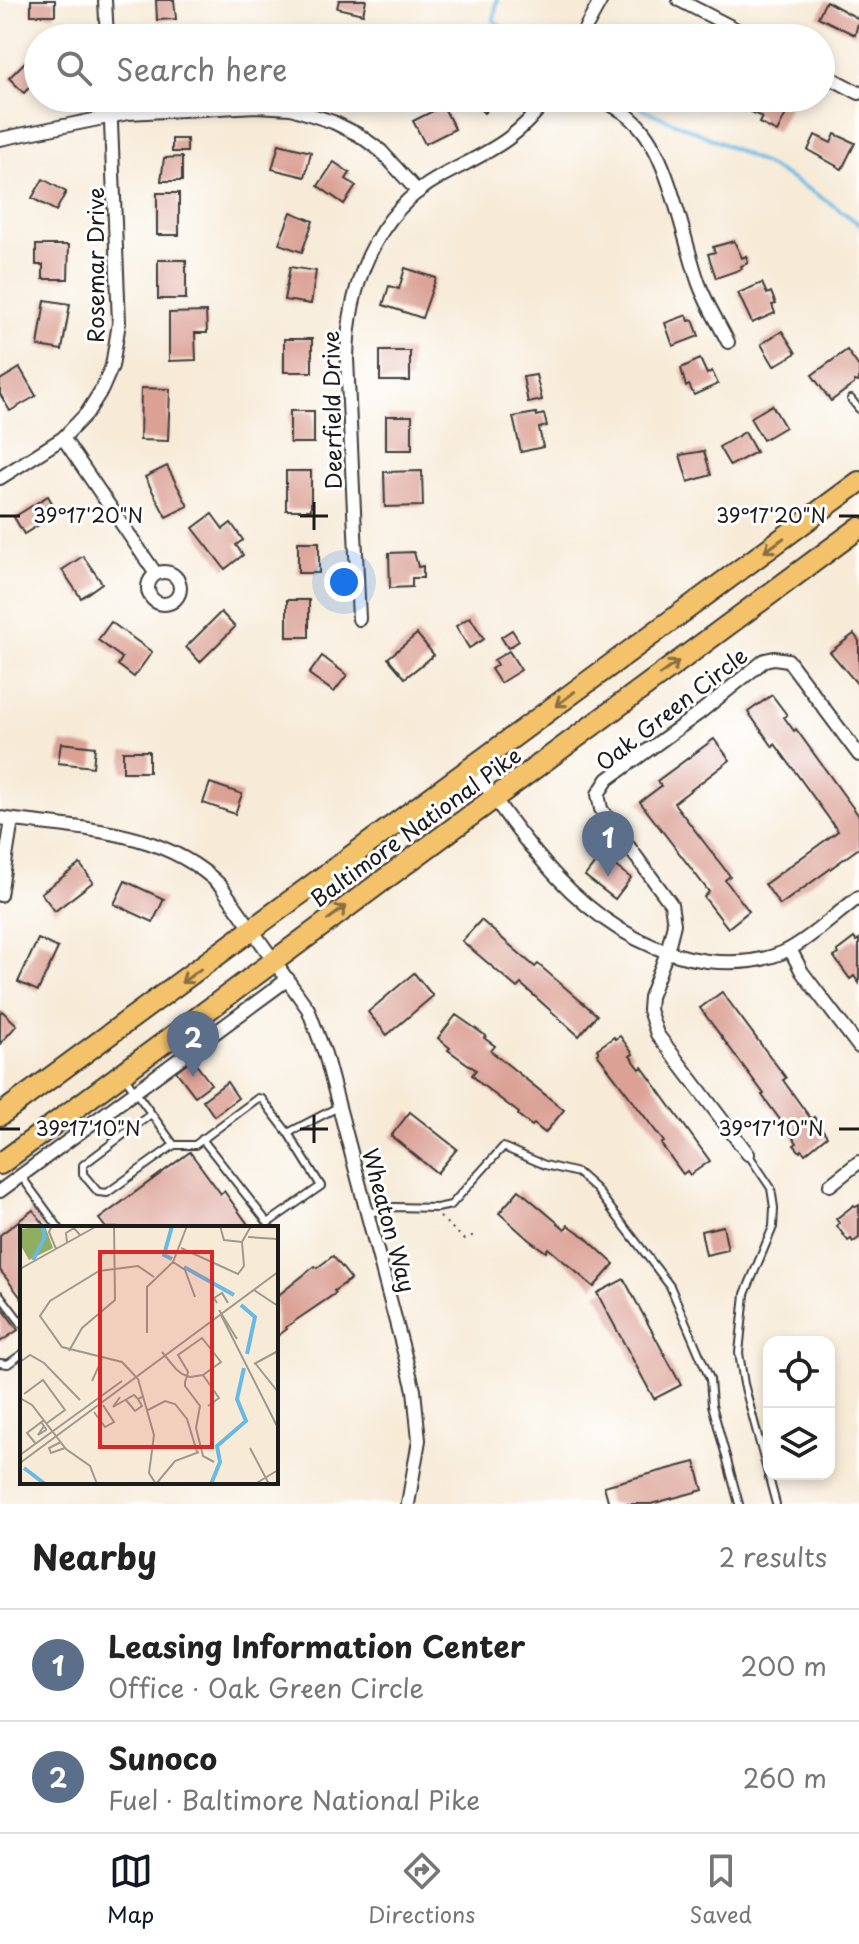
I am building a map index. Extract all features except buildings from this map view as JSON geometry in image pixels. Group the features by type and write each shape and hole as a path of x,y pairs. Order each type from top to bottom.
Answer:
{"main road":[{"name":"Baltimore National Pike","path":"0,1115 859,482"},
{"name":"Baltimore National Pike","path":"0,1164 859,528"}],"street":[{"path":"105,0 106,24"},
{"path":"588,24 601,0"},
{"path":"679,0 726,24"},
{"path":"835,80 859,93"},
{"name":"Rosemar Drive","path":"0,478 63,438 87,413 102,389 117,343 119,323 111,112"},
{"path":"0,139 146,112"},
{"path":"303,112 359,135 381,151 418,192"},
{"name":"Deerfield Drive","path":"359,619 347,328 352,296 361,270 379,236 418,192 438,178 492,151 516,134 535,112"},
{"path":"623,112 639,125 661,162 699,285 728,342"},
{"path":"63,438 156,574"},
{"name":"Oak Green Circle","path":"667,952 674,924 671,904 601,809 598,794 601,786 765,660 774,658 788,660 859,755"},
{"path":"473,767 493,798 542,860 583,903 628,936 667,952 722,963 751,962 790,949 859,897"},
{"path":"0,895 6,819"},
{"name":"Wheaton Way","path":"6,819 125,836 169,849 204,870 221,886 288,979 317,1029 369,1213 417,1405 419,1440 408,1504"},
{"path":"790,949 802,972 859,1047"},
{"path":"667,952 650,997 649,1010 657,1034 748,1154"},
{"path":"0,1191 288,979"},
{"path":"830,1185 859,1162"}],"lane":[{"path":"851,399 859,409"},
{"path":"122,1073 174,1145"},
{"path":"151,1114 83,1165 83,1174 98,1192 107,1193 174,1145 195,1145 202,1139 258,1098 288,1133 321,1186 268,1223 202,1139"},
{"path":"288,1133 340,1106"},
{"path":"369,1213 394,1207 437,1208 451,1205 503,1147 545,1165 578,1173 596,1189 670,1286 710,1379 712,1405 739,1504"},
{"path":"748,1154 771,1188 774,1208 773,1227 745,1294 739,1353 744,1384 776,1504"},
{"path":"21,1176 58,1226"},
{"path":"0,1295 20,1321"},
{"path":"0,1363 8,1364 20,1355"}],"path":[{"path":"440,1219 464,1239 477,1234"}],"waterway":[{"path":"497,0 494,21 498,24"},
{"path":"649,112 728,146 782,174 859,224"}],"place":[{"name":"Leasing Information Center","path":"608,877"},
{"name":"Sunoco","path":"193,1077"}]}
